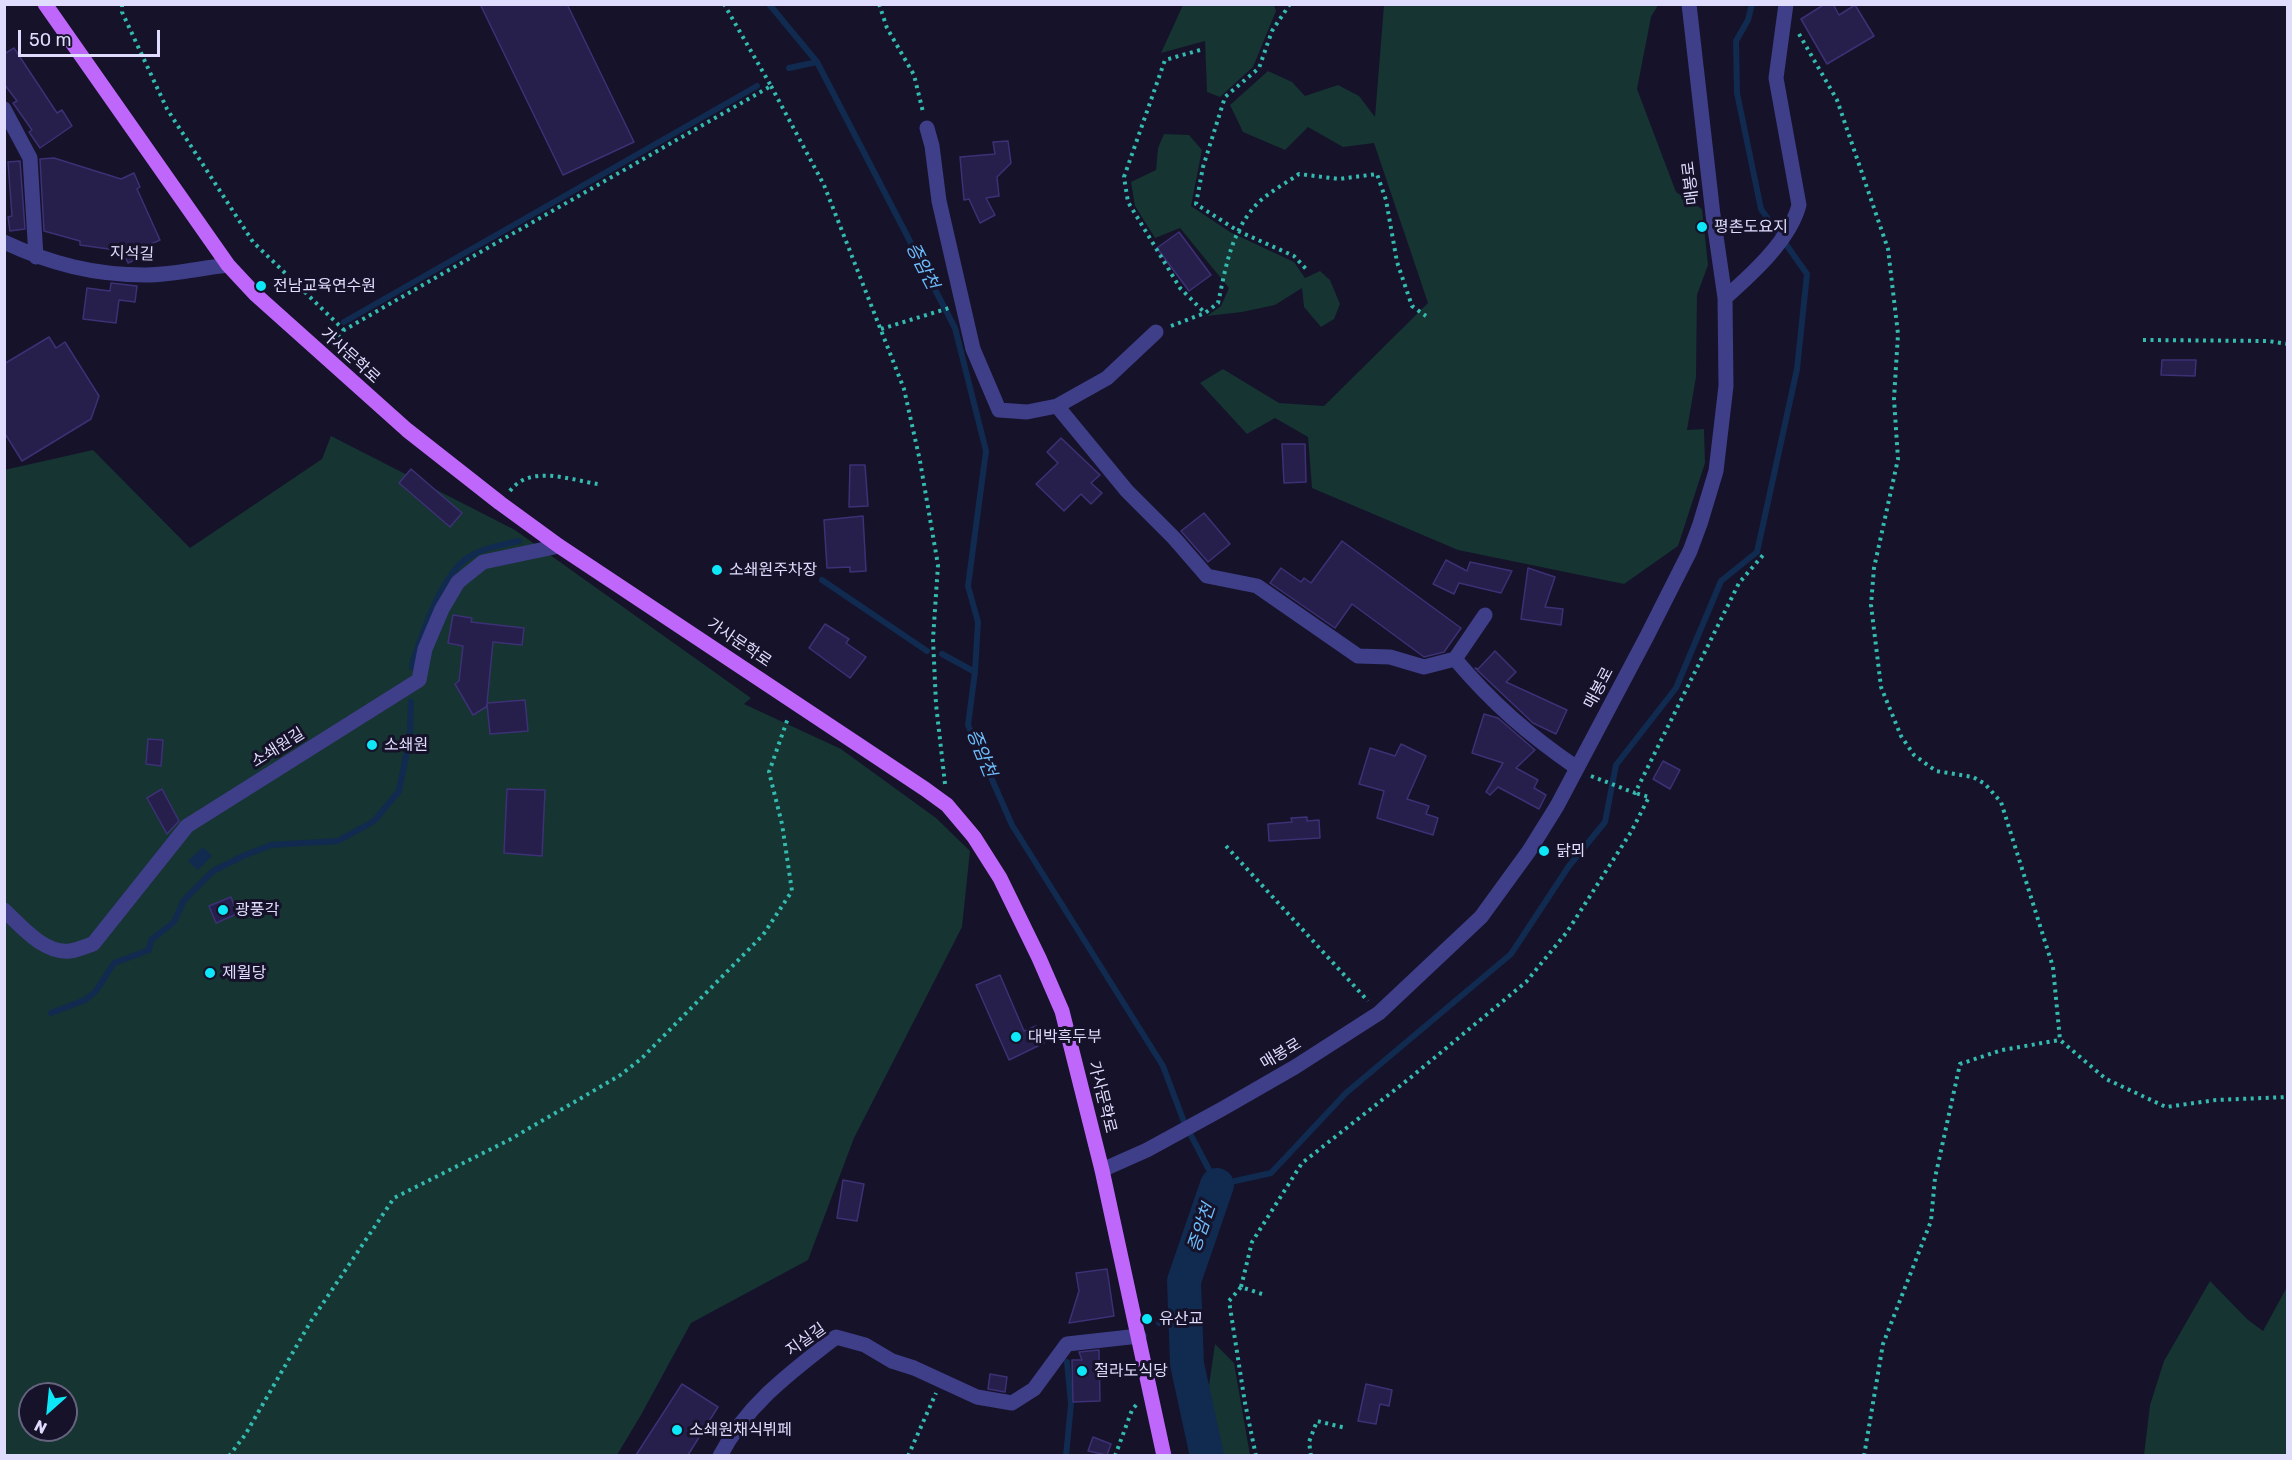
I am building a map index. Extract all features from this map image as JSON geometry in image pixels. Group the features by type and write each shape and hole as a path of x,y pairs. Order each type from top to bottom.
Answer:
{"main road":[{"name":"가사문학로","path":"45,4 228,265 255,294 320,353 436,455 500,503 560,546 947,805 974,837 1000,879 1062,1011 1102,1170 1164,1455"}],"street":[{"name":"매봉로","path":"1102,1170 1147,1150 1295,1067 1379,1013 1481,917 1583,772 1690,551 1716,471 1723,424 1726,386 1725,298 1713,215 1689,4"},
{"path":"1725,298 1754,272 1795,222 1799,205 1776,78 1786,8"},
{"path":"4,109 30,158 36,257"},
{"path":"927,128 932,146 939,201 973,349 999,410 1027,412 1058,406 1107,378 1156,332"},
{"name":"지석길","path":"4,242 36,257 70,268 147,275 228,265"},
{"path":"1058,406 1127,491 1174,538 1207,576 1257,586 1358,656 1390,657 1424,667 1455,659 1485,615"},
{"name":"소쇄원길","path":"4,910 48,948 69,951 93,944 187,826 419,680 425,649 442,609 458,582 483,562 560,546"},
{"path":"1455,659 1482,691 1538,741 1583,772"},
{"name":"지실길","path":"720,1455 732,1433 774,1386 836,1337 865,1345 892,1361 914,1368 977,1397 1012,1403 1034,1389 1067,1344 1139,1336"}],"path":[{"path":"122,4 122,12 167,109 253,242 344,330"},
{"path":"724,4 824,185 904,389 920,461 938,565 933,639 936,704 947,805"},
{"path":"879,4 887,28 914,75 927,128"},
{"path":"1290,4 1272,31 1259,68 1225,97 1203,167 1196,204 1238,231 1294,256 1308,271"},
{"path":"1786,8 1837,100 1888,249 1898,334 1894,399 1898,459 1874,568 1871,606 1881,687 1901,736 1914,755 1936,771 1973,777 1985,784 2001,802 2053,967 2060,1040 2106,1079 2166,1107 2216,1100 2288,1097"},
{"path":"1200,50 1165,60 1124,177 1128,202 1180,288 1205,313"},
{"path":"320,353 344,330 771,86"},
{"path":"1156,332 1205,313 1218,303 1226,260 1238,231 1260,201 1299,174 1339,179 1377,174 1386,201 1397,262 1412,306 1426,316"},
{"path":"881,329 954,306"},
{"path":"2143,340 2268,341 2288,344"},
{"path":"500,503 516,482 534,474 598,484"},
{"path":"1633,793 1739,583 1764,554"},
{"path":"229,1455 245,1435 311,1321 394,1198 509,1140 619,1076 641,1059 764,935 792,891 782,824 769,772 794,701"},
{"path":"1256,1455 1245,1403 1229,1301 1241,1287 1252,1242 1302,1163 1526,982 1567,932 1631,832 1649,798 1583,772"},
{"path":"1226,846 1379,1013"},
{"path":"1864,1455 1883,1344 1931,1221 1935,1178 1960,1064 2002,1050 2060,1040"},
{"path":"1241,1287 1262,1294"},
{"path":"908,1455 941,1382"},
{"path":"1116,1455 1132,1410 1148,1389"},
{"path":"1311,1455 1309,1442 1317,1421 1346,1428"}],"green space":[{"path":"1183,5 1274,5 1276,11 1253,67 1220,97 1207,92 1205,41 1161,53"},
{"path":"1384,5 1658,5 1651,17 1637,89 1676,192 1702,209 1708,265 1697,295 1696,377 1687,430 1704,429 1705,463 1678,546 1624,584 1458,550 1312,488 1308,437 1275,418 1247,434 1200,383 1223,369 1279,403 1324,406 1428,303 1374,143 1343,147 1308,127 1285,150 1243,132 1230,105 1268,71 1292,82 1305,96 1338,85 1359,96 1375,117"},
{"path":"1164,134 1189,135 1202,150 1191,206 1230,232 1294,262 1305,278 1320,271 1330,280 1340,304 1334,319 1321,327 1304,307 1302,288 1275,305 1207,316 1221,306 1229,288 1180,228 1155,238 1135,206 1131,182 1156,170 1158,148"},
{"path":"331,436 515,530 751,698 744,704 841,749 936,818 970,851 962,927 854,1138 808,1260 691,1323 617,1455 5,1455 4,470 93,450 190,548 322,459"},
{"path":"2210,1281 2247,1319 2263,1331 2287,1287 2287,1455 2144,1455 2150,1405 2164,1361"},
{"path":"1215,1344 1234,1363 1250,1455 1215,1455 1204,1419"}],"water":[{"path":"203,847 212,856 198,870 188,861"}],"building":[{"path":"480,4 567,4 634,142 563,175"},
{"path":"1825,4 1833,4 1839,15 1855,5 1874,36 1827,64 1801,19"},
{"path":"14,48 57,113 62,110 72,126 40,148 29,132 32,130 13,103 17,101 4,84 4,54"},
{"path":"1008,141 1011,163 997,177 999,196 986,198 995,215 980,223 969,199 964,200 960,157 995,154 993,142"},
{"path":"54,158 121,179 134,173 140,187 137,189 160,240 139,249 142,257 128,263 123,251 80,245 80,241 44,231 40,159"},
{"path":"20,161 25,229 10,231 8,217 12,216 8,162"},
{"path":"1179,232 1211,275 1189,291 1157,248"},
{"path":"111,283 137,286 135,302 119,300 116,323 83,319 87,288 110,291"},
{"path":"49,337 56,348 65,342 99,396 91,419 22,461 4,432 4,364"},
{"path":"2162,360 2196,360 2195,376 2161,375"},
{"path":"1061,438 1100,475 1091,483 1102,493 1091,504 1081,494 1064,511 1036,484 1058,463 1047,452"},
{"path":"1282,444 1305,444 1306,482 1284,483"},
{"path":"850,465 865,465 868,506 849,507"},
{"path":"411,469 462,513 450,527 399,483"},
{"path":"1204,513 1230,544 1208,562 1181,531"},
{"path":"863,516 866,571 850,572 850,567 827,568 824,520"},
{"path":"1342,541 1461,628 1444,652 1424,657 1352,604 1335,628 1270,583 1281,568 1301,582 1304,578 1311,583"},
{"path":"1446,560 1467,571 1470,562 1512,571 1501,593 1459,583 1454,594 1433,584"},
{"path":"1528,568 1555,577 1545,607 1563,609 1561,625 1521,619"},
{"path":"453,615 472,618 471,622 524,628 522,645 493,642 487,703 525,700 528,731 490,734 487,704 473,715 455,684 459,681 463,646 448,643"},
{"path":"825,624 849,639 846,643 866,657 850,678 809,648"},
{"path":"1495,651 1516,672 1506,682 1567,710 1556,734 1533,723 1475,668 1478,669"},
{"path":"1484,714 1498,718 1535,750 1516,768 1538,780 1534,788 1546,795 1539,809 1498,787 1490,795 1486,792 1503,763 1472,753"},
{"path":"148,739 163,740 161,766 146,764"},
{"path":"1401,744 1426,756 1407,799 1429,806 1426,814 1438,818 1433,835 1377,818 1384,791 1359,784 1370,748 1395,756"},
{"path":"1663,761 1680,770 1670,789 1653,779"},
{"path":"162,789 179,821 167,834 147,798"},
{"path":"507,789 545,790 542,856 504,853"},
{"path":"1307,817 1307,821 1319,820 1320,838 1269,841 1268,824 1292,822 1291,818"},
{"name":"광풍각","path":"231,897 237,914 216,923 209,906"},
{"path":"1000,975 1024,1031 1036,1026 1044,1043 1009,1060 976,985"},
{"path":"843,1180 864,1184 857,1221 837,1218"},
{"path":"1107,1269 1114,1316 1069,1323 1079,1291 1076,1273"},
{"path":"1099,1350 1100,1401 1073,1402 1072,1360 1082,1360 1079,1352"},
{"path":"990,1374 1007,1377 1005,1392 988,1389"},
{"path":"682,1384 718,1407 688,1455 636,1455"},
{"path":"1366,1384 1392,1390 1389,1406 1380,1404 1376,1424 1358,1421"},
{"path":"1093,1437 1111,1444 1107,1455 1088,1451"}],"waterway":[{"path":"769,4 817,62 955,328 986,451 968,586 978,622 975,672 968,725 1012,825 1163,1066 1184,1122 1217,1185 1271,1173 1346,1093 1511,954 1569,866 1605,822 1616,765 1676,688 1721,581 1757,552 1797,369 1807,274 1761,209 1737,93 1736,41 1748,20 1752,4"},
{"path":"789,68 817,62"},
{"path":"344,322 757,86"},
{"path":"412,667 434,606 457,568 478,552 519,541"},
{"path":"822,580 927,651"},
{"path":"942,654 975,672"},
{"path":"51,1013 85,1000 96,991 114,963 149,950 151,940 174,922 184,900 213,871 271,845 338,841 374,821 399,791 410,736 411,702"},
{"name":"증암천","path":"1207,1456 1187,1364 1184,1281 1217,1185"},
{"path":"1159,1323 1186,1319"},
{"path":"1066,1456 1071,1404 1067,1362"}],"place":[{"name":"평촌도요지","path":"1702,227"},
{"name":"전남교육연수원","path":"261,286"},
{"name":"소쇄원주차장","path":"717,570"},
{"name":"소쇄원","path":"372,745"},
{"name":"닭뫼","path":"1544,851"},
{"name":"광풍각","path":"223,910"},
{"name":"제월당","path":"210,973"},
{"name":"대박흑두부","path":"1016,1037"},
{"name":"유산교","path":"1147,1319"},
{"name":"절라도식당","path":"1082,1371"},
{"name":"소쇄원채식뷔페","path":"677,1430"}]}
